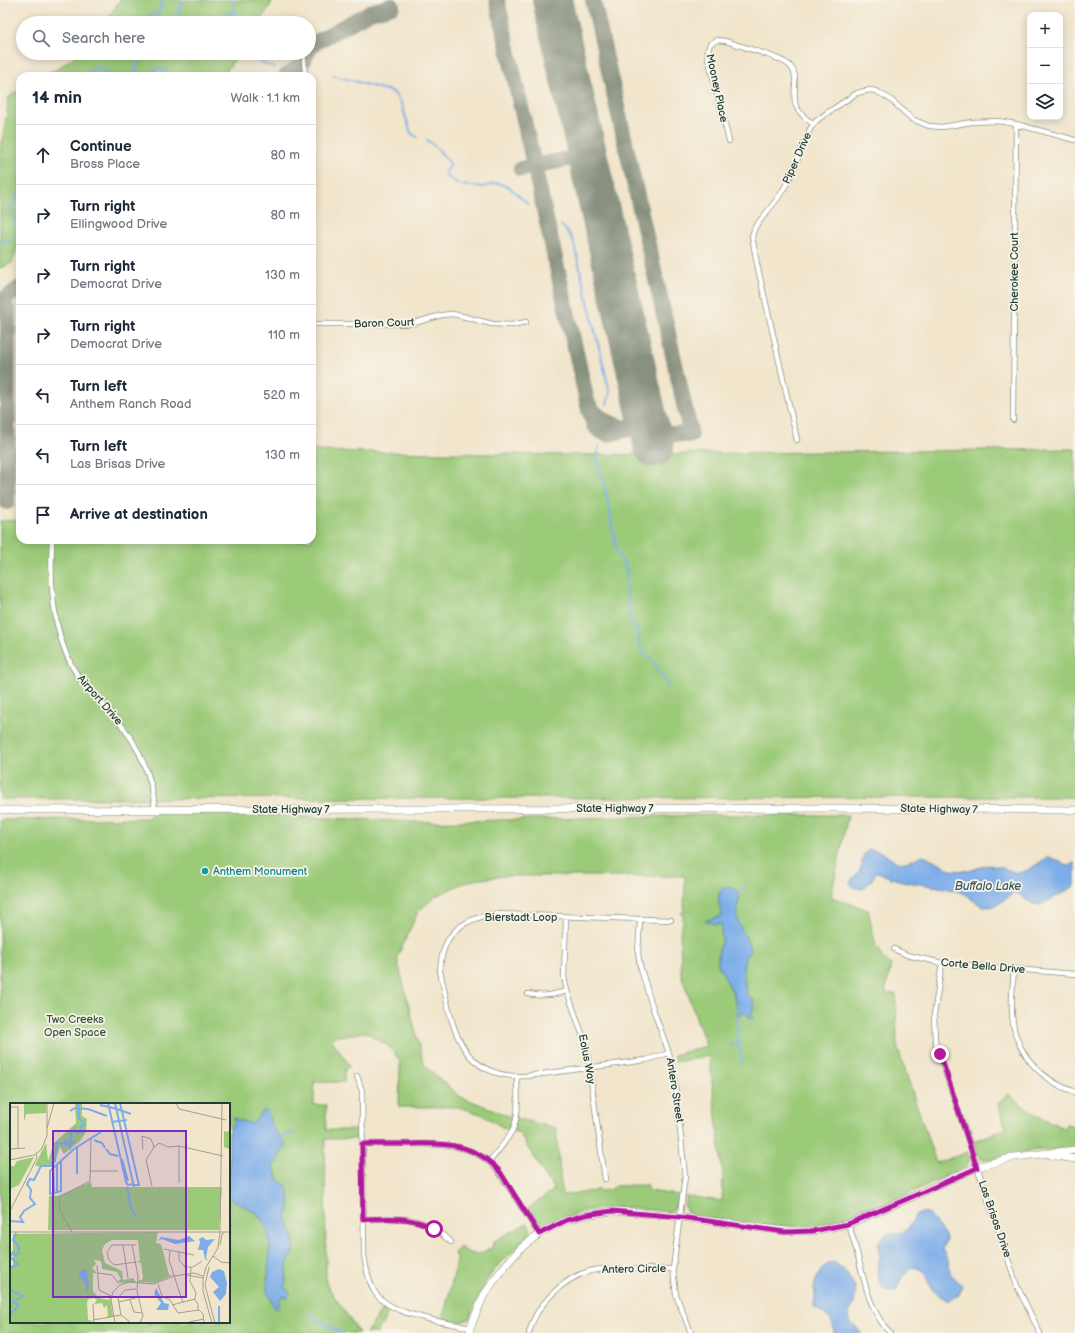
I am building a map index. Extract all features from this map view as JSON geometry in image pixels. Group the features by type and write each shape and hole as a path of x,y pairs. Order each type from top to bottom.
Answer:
{"main road":[{"name":"State Highway 7","path":"0,810 833,808 1075,810"},
{"path":"470,1331 484,1295 503,1268 521,1248 539,1234 567,1220 585,1215 612,1211 680,1217 785,1232 813,1231 848,1224 977,1168 1015,1157 1075,1150"},
{"path":"1043,1154 1075,1159"}],"street":[{"name":"Mooney Place","path":"729,141 708,58 710,44 717,40 726,41 781,60 790,66 795,74 796,106 813,124"},
{"path":"304,60 305,72"},
{"name":"Piper Drive","path":"797,440 752,236 755,228 778,198 789,180 813,124 844,100 857,93 870,90 882,94 912,119 929,126 942,127 985,120 1016,124 1075,140"},
{"name":"Cherokee Court","path":"1013,420 1016,124"},
{"name":"Baron Court","path":"316,324 402,324 414,323 451,314 492,324 512,325 526,322"},
{"name":"Airport Drive","path":"52,544 52,577 56,621 66,655 85,685 121,724 135,744 150,780 155,810"},
{"name":"Bierstadt Loop","path":"669,1053 646,1060 517,1077 497,1074 483,1067 467,1054 456,1036 440,971 440,960 450,937 465,923 478,917 494,914 671,920"},
{"name":"Eolus Way","path":"566,917 564,977 567,991 586,1045 605,1179"},
{"name":"Antero Street","path":"640,920 638,953 640,966 653,1009 669,1053 674,1075 685,1164 680,1217"},
{"name":"Corte Bella Drive","path":"894,949 908,955 942,963 1075,974"},
{"name":"Las Brisas Drive","path":"942,963 935,1002 935,1041 1017,1286 1040,1333"},
{"path":"1014,969 1012,1021 1022,1049 1033,1065 1048,1079 1056,1085 1075,1092"},
{"path":"528,994 545,996 567,991"},
{"path":"357,1076 362,1091 364,1255 366,1270 375,1292 382,1300 403,1312 470,1331"},
{"path":"489,1162 509,1136 515,1123 517,1108 517,1077"},
{"path":"362,1144 439,1144 450,1145 470,1151 489,1162 500,1172 539,1234"},
{"name":"Antero Circle","path":"680,1217 673,1269 676,1295 691,1333"},
{"path":"363,1219 416,1220 434,1229 451,1242"},
{"path":"848,1224 871,1303 882,1324 890,1333"},
{"name":"Antero Circle","path":"528,1333 540,1307 547,1298 568,1282 585,1273 602,1269 673,1269"}],"green space":[{"path":"120,0 272,0 263,16 110,16"},
{"path":"69,60 234,60 226,72 50,72"},
{"path":"16,92 16,251 12,263 0,268 0,152 7,113 8,98"},
{"path":"1075,449 1075,797 0,799 0,521 16,520 16,544 316,544 316,451 577,455"},
{"name":"Two Creeks Open Space","path":"155,810 418,822 710,815 848,815 831,897 868,910 876,947 879,948 882,958 891,964 885,993 896,994 897,1046 936,1163 968,1152 968,1163 964,1168 876,1208 858,1215 822,1224 779,1226 705,1218 689,1214 684,1207 686,1196 722,1201 723,1176 709,1056 675,1062 674,1055 706,1046 681,974 680,931 683,923 681,913 684,911 685,876 504,876 474,880 459,885 436,896 418,912 397,958 424,1065 459,1096 511,1117 556,1128 562,1195 595,1191 597,1189 602,1191 612,1189 615,1186 648,1185 649,1191 678,1195 676,1206 673,1210 667,1212 626,1208 594,1209 580,1212 548,1224 539,1224 527,1209 554,1190 519,1133 504,1128 481,1114 458,1107 399,1107 400,1062 392,1049 366,1032 334,1037 332,1040 350,1066 344,1072 345,1082 314,1082 314,1105 326,1105 326,1130 359,1130 359,1139 325,1139 326,1284 359,1333 0,1333 0,820 148,818"},
{"path":"1008,1094 1022,1105 1048,1121 1064,1128 1066,1124 1075,1126 1075,1148 1028,1151 989,1160 985,1160 980,1157 973,1141 1006,1129 998,1103"},
{"path":"527,1223 530,1229 529,1236 500,1263 490,1275 481,1291 469,1319 461,1322 443,1318 457,1261 454,1253 460,1247 467,1252 474,1254 484,1252 487,1249 492,1249 493,1242"},
{"path":"385,1306 390,1309 377,1333 366,1333"}],"water":[{"name":"Buffalo Lake","path":"868,850 878,851 898,862 907,861 923,855 940,863 950,870 969,871 987,865 1000,867 1017,873 1026,871 1049,857 1069,866 1075,862 1075,886 1041,905 1030,902 1015,892 999,904 992,907 981,905 959,892 903,881 878,872 876,872 871,881 863,889 854,888 850,883 860,870 864,855"},
{"path":"725,887 734,889 740,896 737,905 737,919 750,951 745,957 743,969 746,992 754,1001 751,1014 753,1019 750,1019 746,1013 742,1011 740,1016 737,1015 734,995 718,964 718,955 722,939 722,924 713,924 705,921 721,916 718,897 721,890"},
{"path":"264,1110 268,1112 271,1125 286,1146 273,1167 280,1182 286,1185 289,1205 286,1217 293,1237 294,1246 287,1265 284,1288 290,1292 287,1298 283,1295 278,1303 280,1306 277,1309 274,1307 267,1291 270,1241 266,1227 261,1218 255,1212 230,1199 230,1129 235,1121 233,1118 252,1124"},
{"path":"924,1212 930,1214 945,1235 946,1240 942,1249 949,1262 950,1273 962,1285 959,1295 948,1301 933,1291 925,1274 916,1268 911,1267 903,1276 896,1291 883,1289 877,1271 880,1257 877,1243 886,1234 900,1233 907,1230 916,1215"},
{"path":"834,1262 844,1270 856,1288 854,1304 848,1318 862,1333 834,1333 831,1320 814,1307 814,1288 816,1280 826,1265"}],"waterway":[{"path":"150,16 158,13 162,7 160,5 163,0"},
{"path":"182,16 178,12 183,0"},
{"path":"224,16 235,10 233,0"},
{"path":"235,10 237,16"},
{"path":"137,72 134,70 142,60"},
{"path":"258,60 275,68"},
{"path":"90,72 97,67 108,72"},
{"path":"152,72 158,69 163,69 166,72"},
{"path":"332,75 393,92 401,103 411,133 417,137"},
{"path":"427,140 438,149 451,165 446,171 446,176 460,185 484,187 497,183 509,187 528,204"},
{"path":"16,198 10,209 16,225"},
{"path":"561,225 570,235 574,244 610,393 607,404"},
{"path":"0,243 16,238"},
{"path":"599,446 597,462 605,487 617,551 627,570 626,589 631,621 638,633 641,652 651,658 669,688"},
{"path":"738,891 745,888"},
{"path":"738,1015 738,1039 742,1063"},
{"path":"732,1045 739,1044"},
{"path":"282,1139 286,1135 295,1132"},
{"path":"309,1315 342,1333"}],"taxiway":[{"path":"497,0 589,410 594,425 600,431 608,434 649,425"},
{"path":"593,0 691,435 651,433"},
{"path":"316,42 370,12 392,6"},
{"path":"292,72 304,60"},
{"path":"521,169 587,155"},
{"path":"7,502 8,311 0,302 16,291"},
{"path":"589,405 592,410 607,421 619,426 631,428"}],"runway":[{"path":"552,0 654,447"}],"place":[{"name":"Anthem Monument","path":"205,871"}],"route":[{"path":"434,1229 425,1223 416,1220 363,1219 362,1144 450,1145 478,1155 493,1165 500,1172 539,1234 567,1220 585,1215 612,1211 680,1217 785,1232 813,1231 848,1224 977,1168 940,1054"}]}
